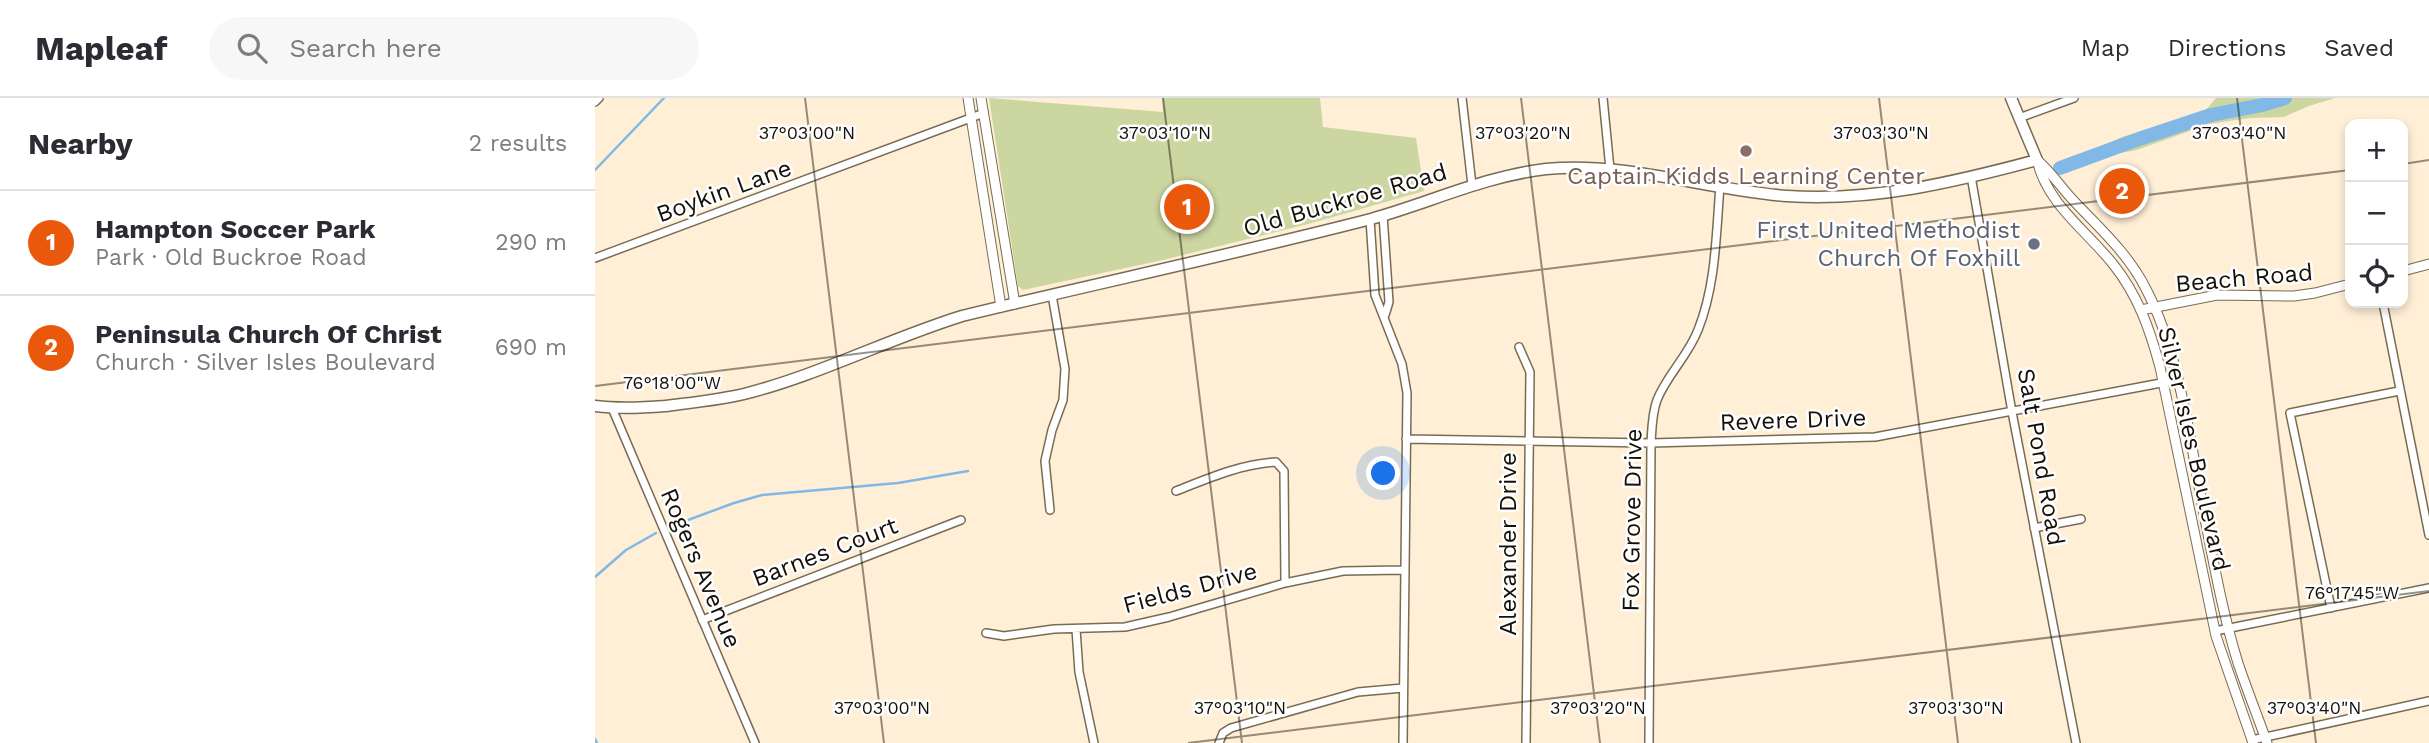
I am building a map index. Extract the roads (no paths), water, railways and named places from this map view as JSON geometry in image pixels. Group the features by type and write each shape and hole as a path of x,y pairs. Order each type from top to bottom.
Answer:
{"main road":[{"path":"2011,98 2037,160"},
{"name":"Old Buckroe Road","path":"595,405 612,408 689,404 743,394 774,385 924,328 1001,307 1370,219 1472,185 1534,171 1564,168 1610,169 1785,196 1860,196 1903,191 2037,160"}],"street":[{"path":"595,102 599,98"},
{"path":"968,98 1001,307"},
{"path":"981,98 1015,304"},
{"path":"1462,98 1472,185"},
{"path":"1603,98 1610,169"},
{"path":"2019,118 2074,98"},
{"name":"Boykin Lane","path":"595,258 985,113"},
{"name":"Silver Isles Boulevard","path":"2037,160 2051,172 2066,193 2126,257 2155,307 2169,345 2229,629 2266,740"},
{"name":"Silver Isles Boulevard","path":"2037,160 2041,178 2066,215 2089,236 2115,267 2141,310 2153,340 2215,631 2225,668 2252,742"},
{"name":"Salt Pond Road","path":"1971,176 2012,412 2076,743"},
{"name":"Fox Grove Drive","path":"1649,743 1651,443 1654,411 1659,396 1686,357 1706,309 1714,262 1720,186"},
{"path":"1384,215 1389,302 1385,315"},
{"path":"1370,219 1375,295 1378,307 1385,315 1405,377 1403,743"},
{"path":"2408,270 2429,264"},
{"name":"Beach Road","path":"2141,310 2217,295 2311,294 2345,285"},
{"path":"1049,510 1045,461 1063,400 1065,369 1052,295"},
{"path":"2384,308 2429,535"},
{"name":"Alexander Drive","path":"1519,347 1530,372 1526,743"},
{"name":"Revere Drive","path":"1406,439 1651,443 1875,437 2176,380"},
{"path":"2331,608 2290,413 2399,391"},
{"name":"Rogers Avenue","path":"612,408 755,743"},
{"path":"1176,491 1223,473 1276,462 1285,471 1285,583"},
{"path":"2034,528 2081,519"},
{"name":"Barnes Court","path":"702,621 961,520"},
{"name":"Fields Drive","path":"986,633 1004,636 1054,629 1125,627 1285,583 1343,571 1403,570"},
{"path":"2215,631 2429,588"},
{"path":"1076,629 1079,672 1094,743"},
{"path":"1219,743 1223,733 1231,728 1358,692 1403,688"},
{"path":"2252,742 2429,701"}],"waterway":[{"path":"595,170 664,98"},
{"path":"2060,168 2211,115 2285,98"},
{"path":"669,527 762,495 898,483 968,471"},
{"path":"595,577 626,550 656,533"},
{"path":"595,739 597,743"}],"place":[{"name":"Captain Kidds Learning Center","path":"1746,151"},
{"name":"Peninsula Church Of Christ","path":"2122,191"},
{"name":"Hampton Soccer Park","path":"1187,207"},
{"name":"First United Methodist Church Of Foxhill","path":"2034,244"}]}
